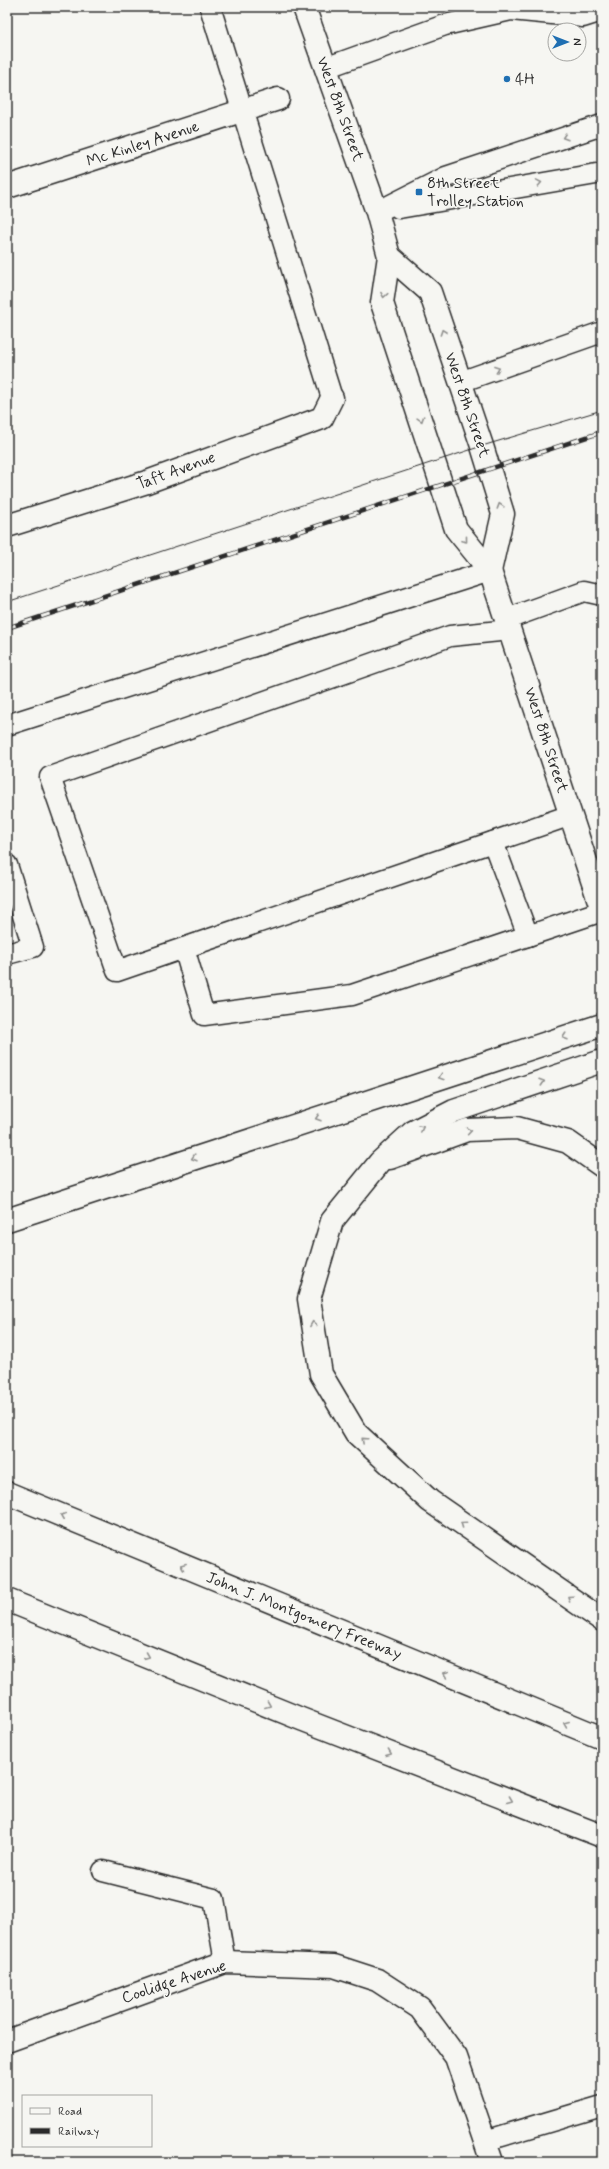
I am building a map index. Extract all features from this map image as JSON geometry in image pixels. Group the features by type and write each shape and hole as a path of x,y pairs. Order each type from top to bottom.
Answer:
{"main road":[{"name":"West 8th Street","path":"304,7 377,212 389,256 382,303 456,529 490,571 602,910"},
{"name":"Mc Kinley Avenue","path":"7,187 278,99"},
{"name":"West 8th Street","path":"389,256 430,292 503,514 490,571"},
{"name":"Taft Avenue","path":"7,526 147,482 322,418 332,398"},
{"path":"7,1220 602,1025"},
{"path":"602,1062 454,1111 413,1132 380,1162 332,1221 309,1299 321,1374 356,1433 430,1501 602,1620"},
{"path":"380,1162 468,1130 517,1128 568,1142 602,1166"},
{"name":"John J. Montgomery Freeway","path":"7,1493 602,1738"},
{"path":"7,1600 602,1836"},
{"path":"7,1614 120,1645"},
{"name":"Coolidge Avenue","path":"7,2041 225,1962 334,1966 377,1980 420,2008 456,2057 492,2162"}],"lane":[{"path":"210,7 241,112 332,398"},
{"path":"325,68 445,25 511,10 583,17 602,11"},
{"path":"377,212 446,177 602,125"},
{"path":"377,212 602,173"},
{"path":"460,382 602,332"},
{"path":"7,725 490,571"},
{"path":"571,815 117,971 50,778 450,636 508,625 584,591 602,595"},
{"path":"493,842 528,936"},
{"path":"7,865 33,947 7,954"},
{"path":"184,948 204,1015 352,995 602,910"},
{"path":"103,1871 214,1899 225,1962"},
{"path":"485,2141 602,2106"}],"tram line":[{"path":"7,602 482,446 602,410"}],"railway":[{"path":"7,628 602,432"}],"place":[{"name":"4H","path":"507,79"},
{"name":"8th Street Trolley Station","path":"419,192"}]}
